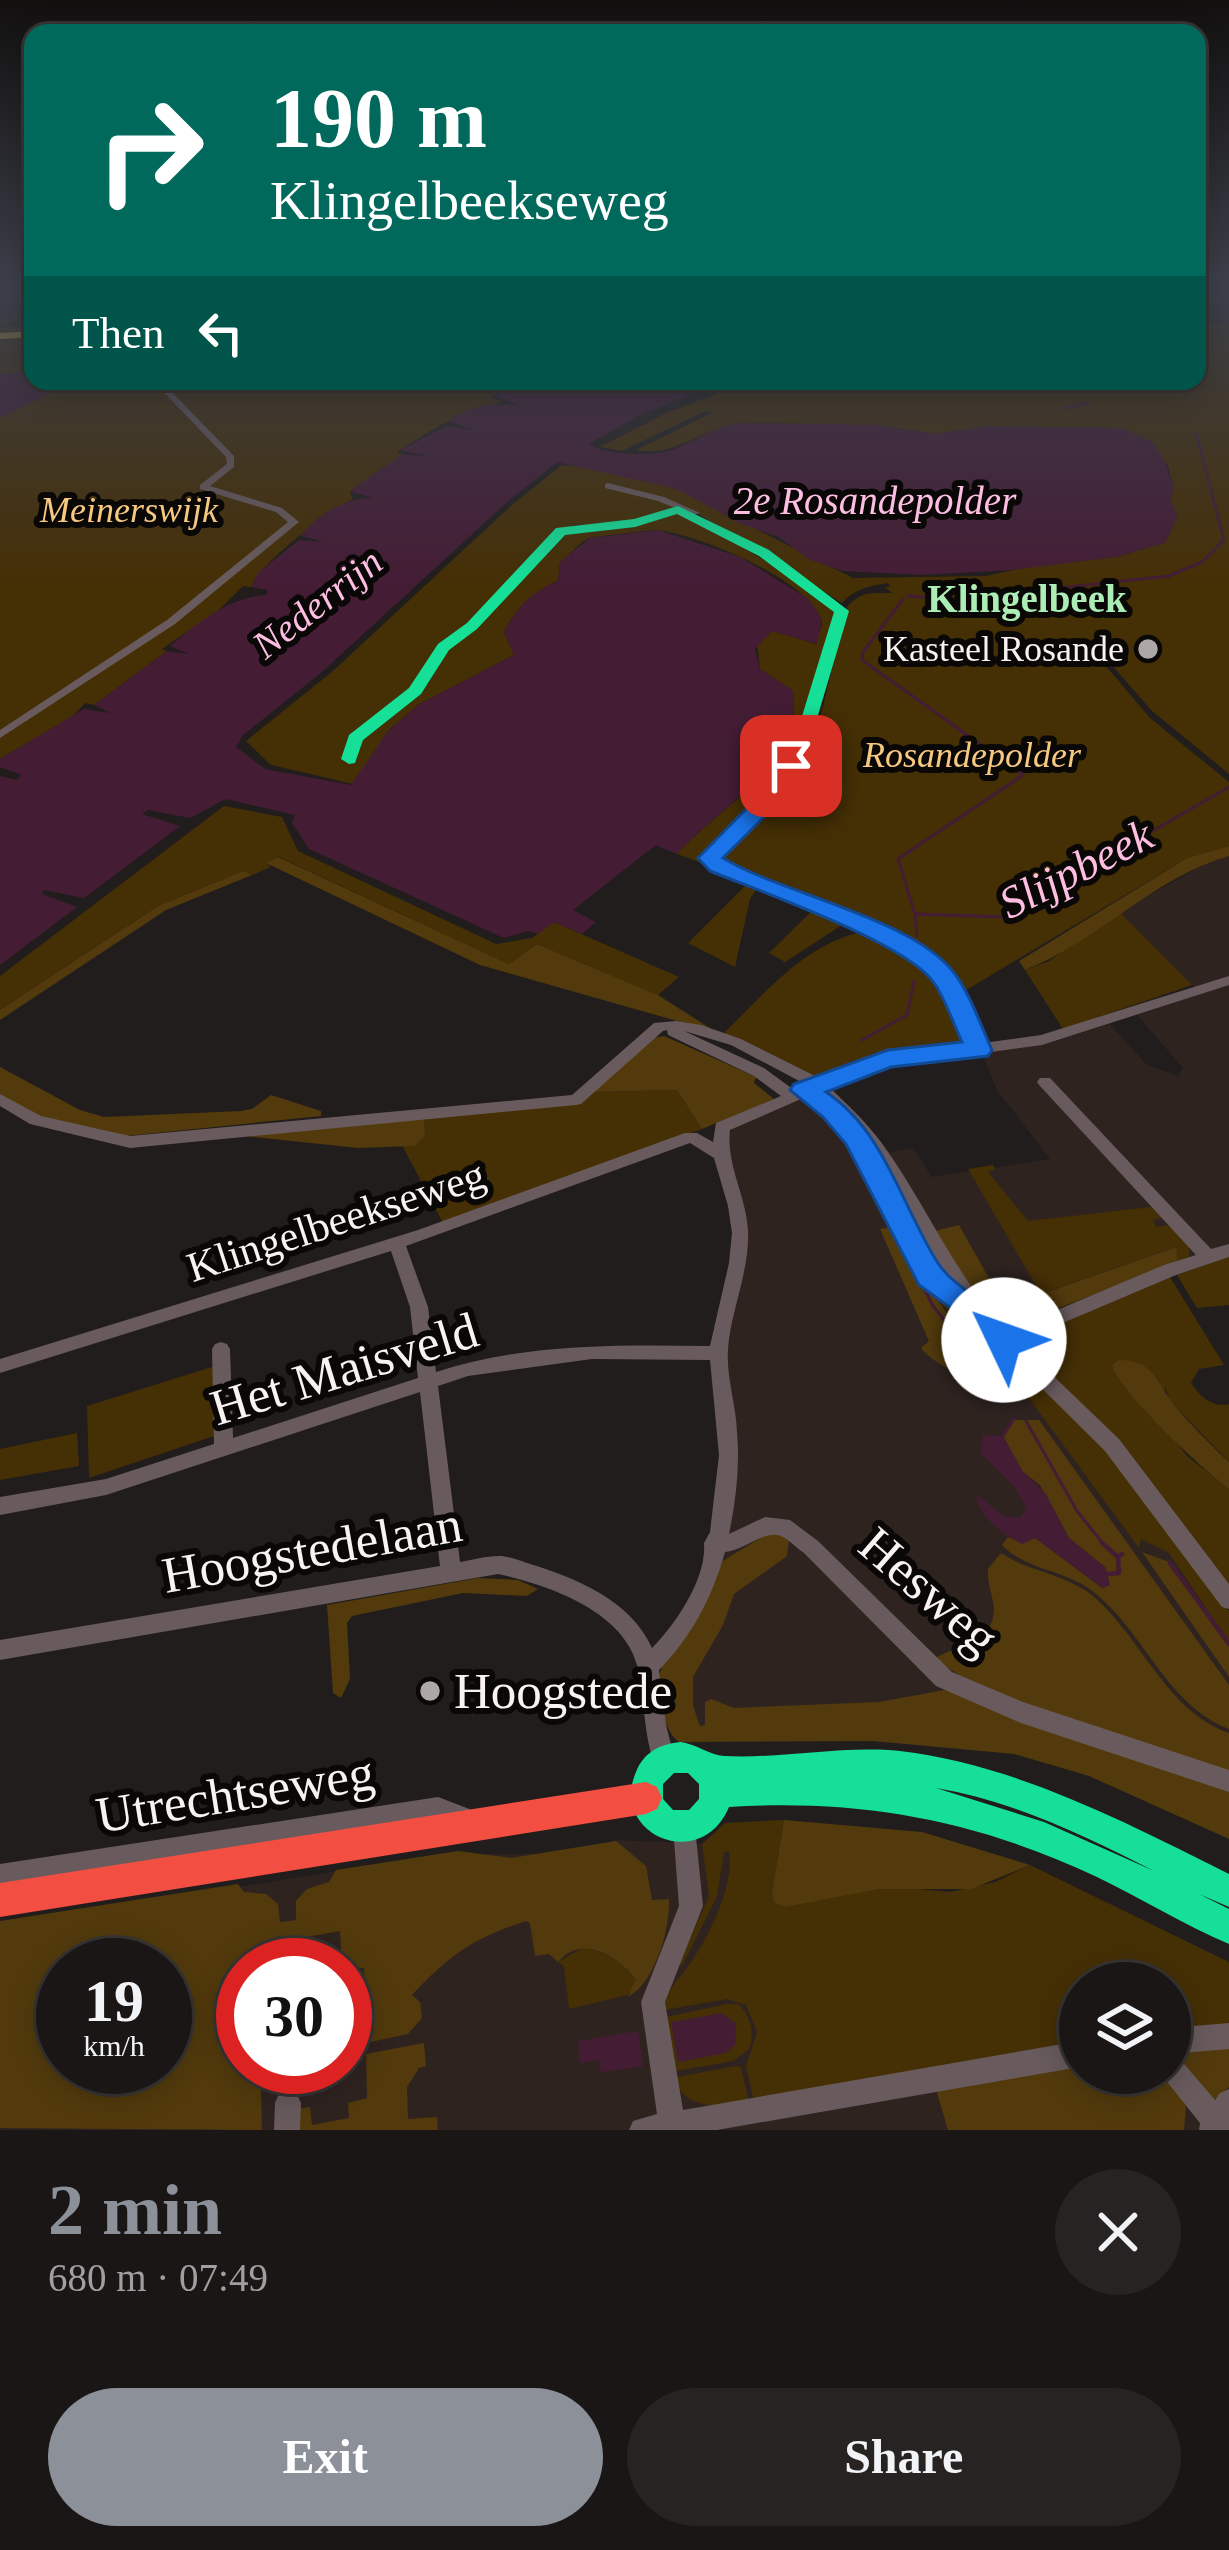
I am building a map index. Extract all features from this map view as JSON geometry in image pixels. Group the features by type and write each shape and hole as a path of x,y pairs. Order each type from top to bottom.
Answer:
{"street":[{"path":"0,734 157,633 294,522 279,510 203,487 231,466 230,456 166,390"},
{"path":"608,486 695,513 821,591 842,611 799,752 773,793 710,858 718,866 854,921 938,969 979,1050"},
{"path":"349,759 355,738 419,686 443,647 472,626 561,531 580,525 638,523 668,510 695,513"},
{"path":"648,1667 685,1625 714,1543 728,1462 718,1353 737,1278 740,1234 736,1201 720,1154 722,1127 888,1059 1055,1037 1229,980"},
{"path":"0,1099 36,1120 130,1142 576,1100 659,1026 806,1089 853,1118 879,1152 970,1306 1112,1445 1229,1600"},
{"path":"1045,1082 1208,1257"},
{"name":"Klingelbeekseweg","path":"0,1366 397,1243 691,1137 720,1154"},
{"path":"397,1243 417,1295 451,1570"},
{"path":"1004,1340 1034,1323 1229,1250"},
{"path":"220,1349 224,1450"},
{"name":"Het Maisveld","path":"0,1505 106,1487 428,1379 567,1353 718,1353"},
{"name":"Hesweg","path":"714,1543 735,1543 765,1526 783,1526 811,1547 944,1678 1022,1712 1229,1781"},
{"name":"Hoogstedelaan","path":"0,1650 498,1564 569,1590 628,1625 648,1667 651,1722 664,1760"},
{"path":"692,1759 712,1782 710,1813 685,1833 664,1822 646,1798 647,1780 664,1760 692,1759"},
{"path":"712,1782 868,1765 908,1767 970,1782 1122,1838 1229,1891"},
{"path":"712,1782 791,1783 897,1796 1042,1835 1093,1855 1229,1927"},
{"name":"Utrechtseweg","path":"0,1900 646,1798"},
{"name":"Utrechtseweg","path":"0,1876 438,1808 480,1826"},
{"path":"672,2125 652,2002 691,1906 685,1833"},
{"path":"1191,2039 1229,2036"},
{"path":"642,2130 1059,2058"},
{"path":"1191,2090 1219,2121"}],"shaded area":[{"path":"1229,846 1229,856 1176,879 1051,958 1025,970 1019,961 1187,858"},
{"path":"1229,856 1229,1246 984,1314 887,1153 913,1148 932,1177 1050,1159 997,1090 982,1053 1049,1043 1110,1024 1147,1065 1178,1076 1183,1068 1137,1015 1201,994 1120,912 1208,862"},
{"path":"278,857 509,964 537,944 658,995 716,1032 480,965 266,863"},
{"path":"243,871 252,875 166,910 0,1020 0,1010 158,906"},
{"path":"664,1036 756,1077 754,1083 774,1099 702,1129 677,1090 592,1092 654,1038"},
{"path":"0,1067 80,1110 104,1117 241,1111 271,1095 321,1111 321,1116 126,1136 47,1121 0,1097"},
{"path":"796,1099 817,1102 844,1125 925,1276 1065,1403 1229,1613 1229,1821 996,1729 684,1743 671,1736 716,1563 729,1327 745,1269 747,1241 728,1160 728,1136 734,1128"},
{"path":"424,1115 425,1136 415,1146 358,1148 244,1136"},
{"path":"959,1225 994,1287 1007,1298 1042,1294 1176,1247 1178,1262 1005,1325 979,1304 935,1231"},
{"path":"897,1226 933,1293 992,1379 953,1370 921,1348 929,1341 880,1229"},
{"path":"1119,1360 1150,1371 1179,1411 1229,1462 1229,1489 1130,1393 1112,1365"},
{"path":"1013,1420 1039,1420 1229,1685 1229,1729 1188,1703 1127,1626 1092,1591 1023,1560 1002,1545 1008,1537 1022,1543 1035,1538 1102,1588 1106,1568 1069,1538 1040,1485 1023,1472 1003,1436"},
{"path":"772,1531 789,1539 787,1556 734,1594 723,1625 693,1677 693,1706 700,1726 705,1725 705,1702 711,1699 734,1708 879,1702 950,1689 1229,1789 1229,1839 1089,1776 1014,1754 873,1741 679,1742 661,1707 662,1666 716,1565"},
{"path":"1142,1552 1172,1563 1229,1642 1229,1677"},
{"path":"1001,1553 1072,1583 1111,1613 1171,1691 1207,1722 1229,1733 1229,1773 1035,1712 964,1678 935,1658 988,1629 994,1609 988,1569"},
{"path":"478,1578 518,1580 538,1589 527,1596 463,1593 352,1616 347,1623 350,1679 341,1698 333,1693 327,1605"},
{"path":"784,1820 922,1832 1030,1865 971,1889 879,1889 785,1907 774,1902 772,1893"},
{"path":"617,1840 708,1844 1229,1967 1229,2130 0,2130 0,1925 456,1854 550,1854"},
{"path":"616,1841 646,1866 652,1900 669,1899 664,1939 646,1980 628,1997 636,1979 599,1951 578,1949 558,1962 549,1954 535,1956 526,1921 491,1934 451,1958 412,1995 420,2002 422,2018 408,2034 372,2042 372,1938 340,1938 340,1931 301,1938 216,1938 216,2094 261,2094 262,2130 0,2128 0,1921 238,1884 244,1892 266,1894 278,1904 280,1922 296,1920 296,1901 307,1889 329,1882 336,1870 458,1851 511,1858"},
{"path":"424,2043 426,2066 419,2068 407,2087 408,2119 437,2117 438,2130 298,2130 297,2109 310,2107 312,2125 349,2118 348,2103 372,2094 372,2053"},
{"path":"1229,2044 1229,2087 1213,2101 1191,2074 1191,2048"},
{"path":"1059,2068 1059,2094 1179,2094 1186,2106 1184,2130 948,2130 936,2089"}],"green space":[{"name":"Meinerswijk","path":"0,384 24,384 24,390 503,390 490,397 501,402 460,415 400,450 397,453 403,454 350,492 353,499 280,552 251,587 243,586 220,609 94,705 85,703 73,716 0,759"},
{"name":"Rosandepolder","path":"1206,384 1229,384 1229,774 1151,710 1112,665 1105,665 1150,718 1229,782 1229,846 1187,858 958,995 939,968 913,947 712,861 772,804 815,740 847,607 864,595 893,593 885,588 891,586 887,583 880,584 857,591 842,603 687,507 691,512 685,512 831,601 840,614 794,756 760,804 706,853 705,864 677,854 772,763 792,718 793,691 760,669 757,644 772,631 816,644 822,624 815,608 777,576 673,533 643,531 581,543 560,562 558,581 533,595 509,623 504,632 514,655 418,705 388,731 353,784 271,765 246,741 333,671 513,504 562,465 594,468 677,489 853,578 986,576 1045,563 1116,557 1161,544 1177,518 1168,466 1152,442 1122,428 989,426 936,434 874,425 743,423 664,450 636,450 714,412 705,411 622,451 600,447 666,413 727,390 1206,390","holes":["617,524 580,527 567,533 476,627 451,644 428,684 358,738 357,759 347,763 352,738 411,692 444,641 471,623 555,532 575,525"]},
{"path":"224,806 282,817 298,851 496,944 532,938 554,922 679,977 658,995 537,944 509,964 279,857 267,864 271,867 252,875 243,871 158,906 0,1010 0,976"},
{"path":"750,881 760,884 750,899 735,967 688,943"},
{"path":"816,907 848,921 785,962 769,953"},
{"path":"1120,912 1192,985 1063,1029 1025,970 1049,961"},
{"path":"862,932 934,970 968,1044 869,1056 817,1080 723,1034 804,959"},
{"path":"677,1090 702,1129 443,1223 402,1145 415,1146 425,1136 424,1115 592,1092"},
{"path":"993,1165 995,1169 988,1172 1028,1221 1151,1207 1164,1217 1153,1220 1156,1227 1171,1225 1189,1242 1189,1257 1178,1262 1175,1247 1041,1294 968,1169"},
{"path":"1229,1256 1229,1305 1197,1308 1177,1275"},
{"path":"923,1275 1011,1353 1015,1368 992,1379"},
{"path":"1170,1277 1224,1365 1199,1369 1191,1383 1207,1400 1229,1404 1229,1462 1170,1401 1165,1387 1164,1426 1187,1456 1229,1489 1229,1590 1030,1354 1029,1337"},
{"path":"215,1366 220,1434 89,1478 87,1406"},
{"path":"1036,1381 1107,1448 1229,1611 1229,1642 1169,1553 1141,1539 1139,1548 1018,1383"},
{"path":"77,1433 79,1466 0,1480 0,1449"},
{"path":"784,1820 772,1893 909,1888 950,1892 995,1882 1030,1865 1229,1962 1229,2025 1191,2029 1191,1962 1059,1962 1059,2050 754,2101 746,2066 757,2032 746,2005 727,1999 664,2010 724,1897 729,1851 724,1852 717,1896 682,1966 709,1896 702,1844 725,1823"},
{"path":"582,1948 605,1954 624,1967 636,1979 632,1994 569,2009 564,1966 558,1962"},
{"path":"738,2004 749,2019 749,2049 733,2061 676,2071 666,2017"},
{"path":"741,2067 749,2102 701,2104 677,2087 677,2077"}],"water":[{"path":"0,384 57,390 0,418"},
{"path":"510,390 703,390 640,415 588,444 628,454 672,450 743,423 874,425 936,434 989,426 1122,428 1152,442 1164,459 1177,518 1165,543 1116,557 922,575 842,571 808,559 779,537 739,523 677,489 557,462 322,672 242,736 236,747 265,769 351,785 388,731 418,705 514,655 504,632 526,601 558,581 560,562 590,538 658,530 740,557 809,599 822,619 817,644 772,631 755,649 760,669 793,691 792,718 784,741 754,782 677,854 656,845 573,910 596,922 582,934 554,922 538,934 528,931 504,938 309,849 292,823 295,815 226,799 190,818 148,810 142,814 180,826 84,898 44,890 42,894 77,907 0,965 0,776 17,780 22,775 0,767 0,759 84,709 111,713 94,705 167,651 189,654 170,646 192,628 240,600 267,595 267,590 251,587 258,573 299,540 324,542 301,536 316,520 344,503 375,498 351,492 355,487 403,454 432,457 400,450 447,426 478,431 448,421 465,411 501,404 521,406 493,395"},
{"path":"983,1435 1003,1436 1023,1472 1046,1494 1069,1538 1106,1568 1110,1585 1103,1588 1035,1538 1022,1544 1014,1540 986,1517 976,1494 1004,1516 1019,1518 1027,1509 1015,1487 981,1453"},
{"path":"722,2013 736,2024 735,2045 726,2053 678,2062 671,2022"},
{"path":"638,2031 643,2066 600,2072 599,2060 580,2063 578,2041"}],"waterway":[{"path":"1067,408 1089,403"},
{"name":"Slijpbeek","path":"907,596 955,599 1169,576 1202,562 1224,540 1196,433"},
{"name":"Slijpbeek","path":"903,599 863,652 862,660 1023,775 898,859 915,914"},
{"name":"Slijpbeek","path":"915,914 1003,917 1229,787"},
{"name":"Slijpbeek","path":"915,914 917,936"},
{"name":"Slijpbeek","path":"862,1040 907,1015 914,981"},
{"name":"Slijpbeek","path":"869,1178 933,1306 985,1371"},
{"path":"1003,1436 1014,1419"},
{"name":"Slijpbeek","path":"1026,1421 1077,1511 1104,1545"},
{"name":"Slijpbeek","path":"1104,1545 1118,1557"},
{"name":"Slijpbeek","path":"1118,1557 1122,1554"},
{"path":"1108,1574 1119,1573 1118,1557"},
{"name":"Slijpbeek","path":"1170,1563 1229,1644"}],"traffic: fast":[{"path":"349,759 355,738 415,691 443,647 472,626 561,531 635,523 678,510 764,553 842,611 799,752 773,793 710,858 718,866 871,931"},
{"path":"681,1757 706,1767 716,1792 706,1817 681,1827 656,1817 646,1792 656,1767 681,1757"},
{"path":"709,1772 855,1764 946,1774 1071,1815 1229,1891"},
{"path":"716,1792 789,1787 857,1790 984,1816 1104,1864 1229,1927"}],"traffic: jam":[{"path":"871,931 927,962 945,978 979,1050"},
{"path":"0,1900 646,1798"}],"place":[{"name":"Kasteel Rosande","path":"1148,649"},
{"name":"Hoogstede","path":"430,1691"}],"district":[{"name":"Klingelbeek","path":"1027,598"}],"route":[{"path":"791,766 762,806 710,858 718,866 847,917 927,962 945,978 979,1050 888,1059 803,1090 824,1102 858,1138 930,1277 970,1306 1004,1340"}],"water label":[{"name":"2e Rosandepolder","path":"875,500"},
{"name":"Nederrijn","path":"317,603"}]}
